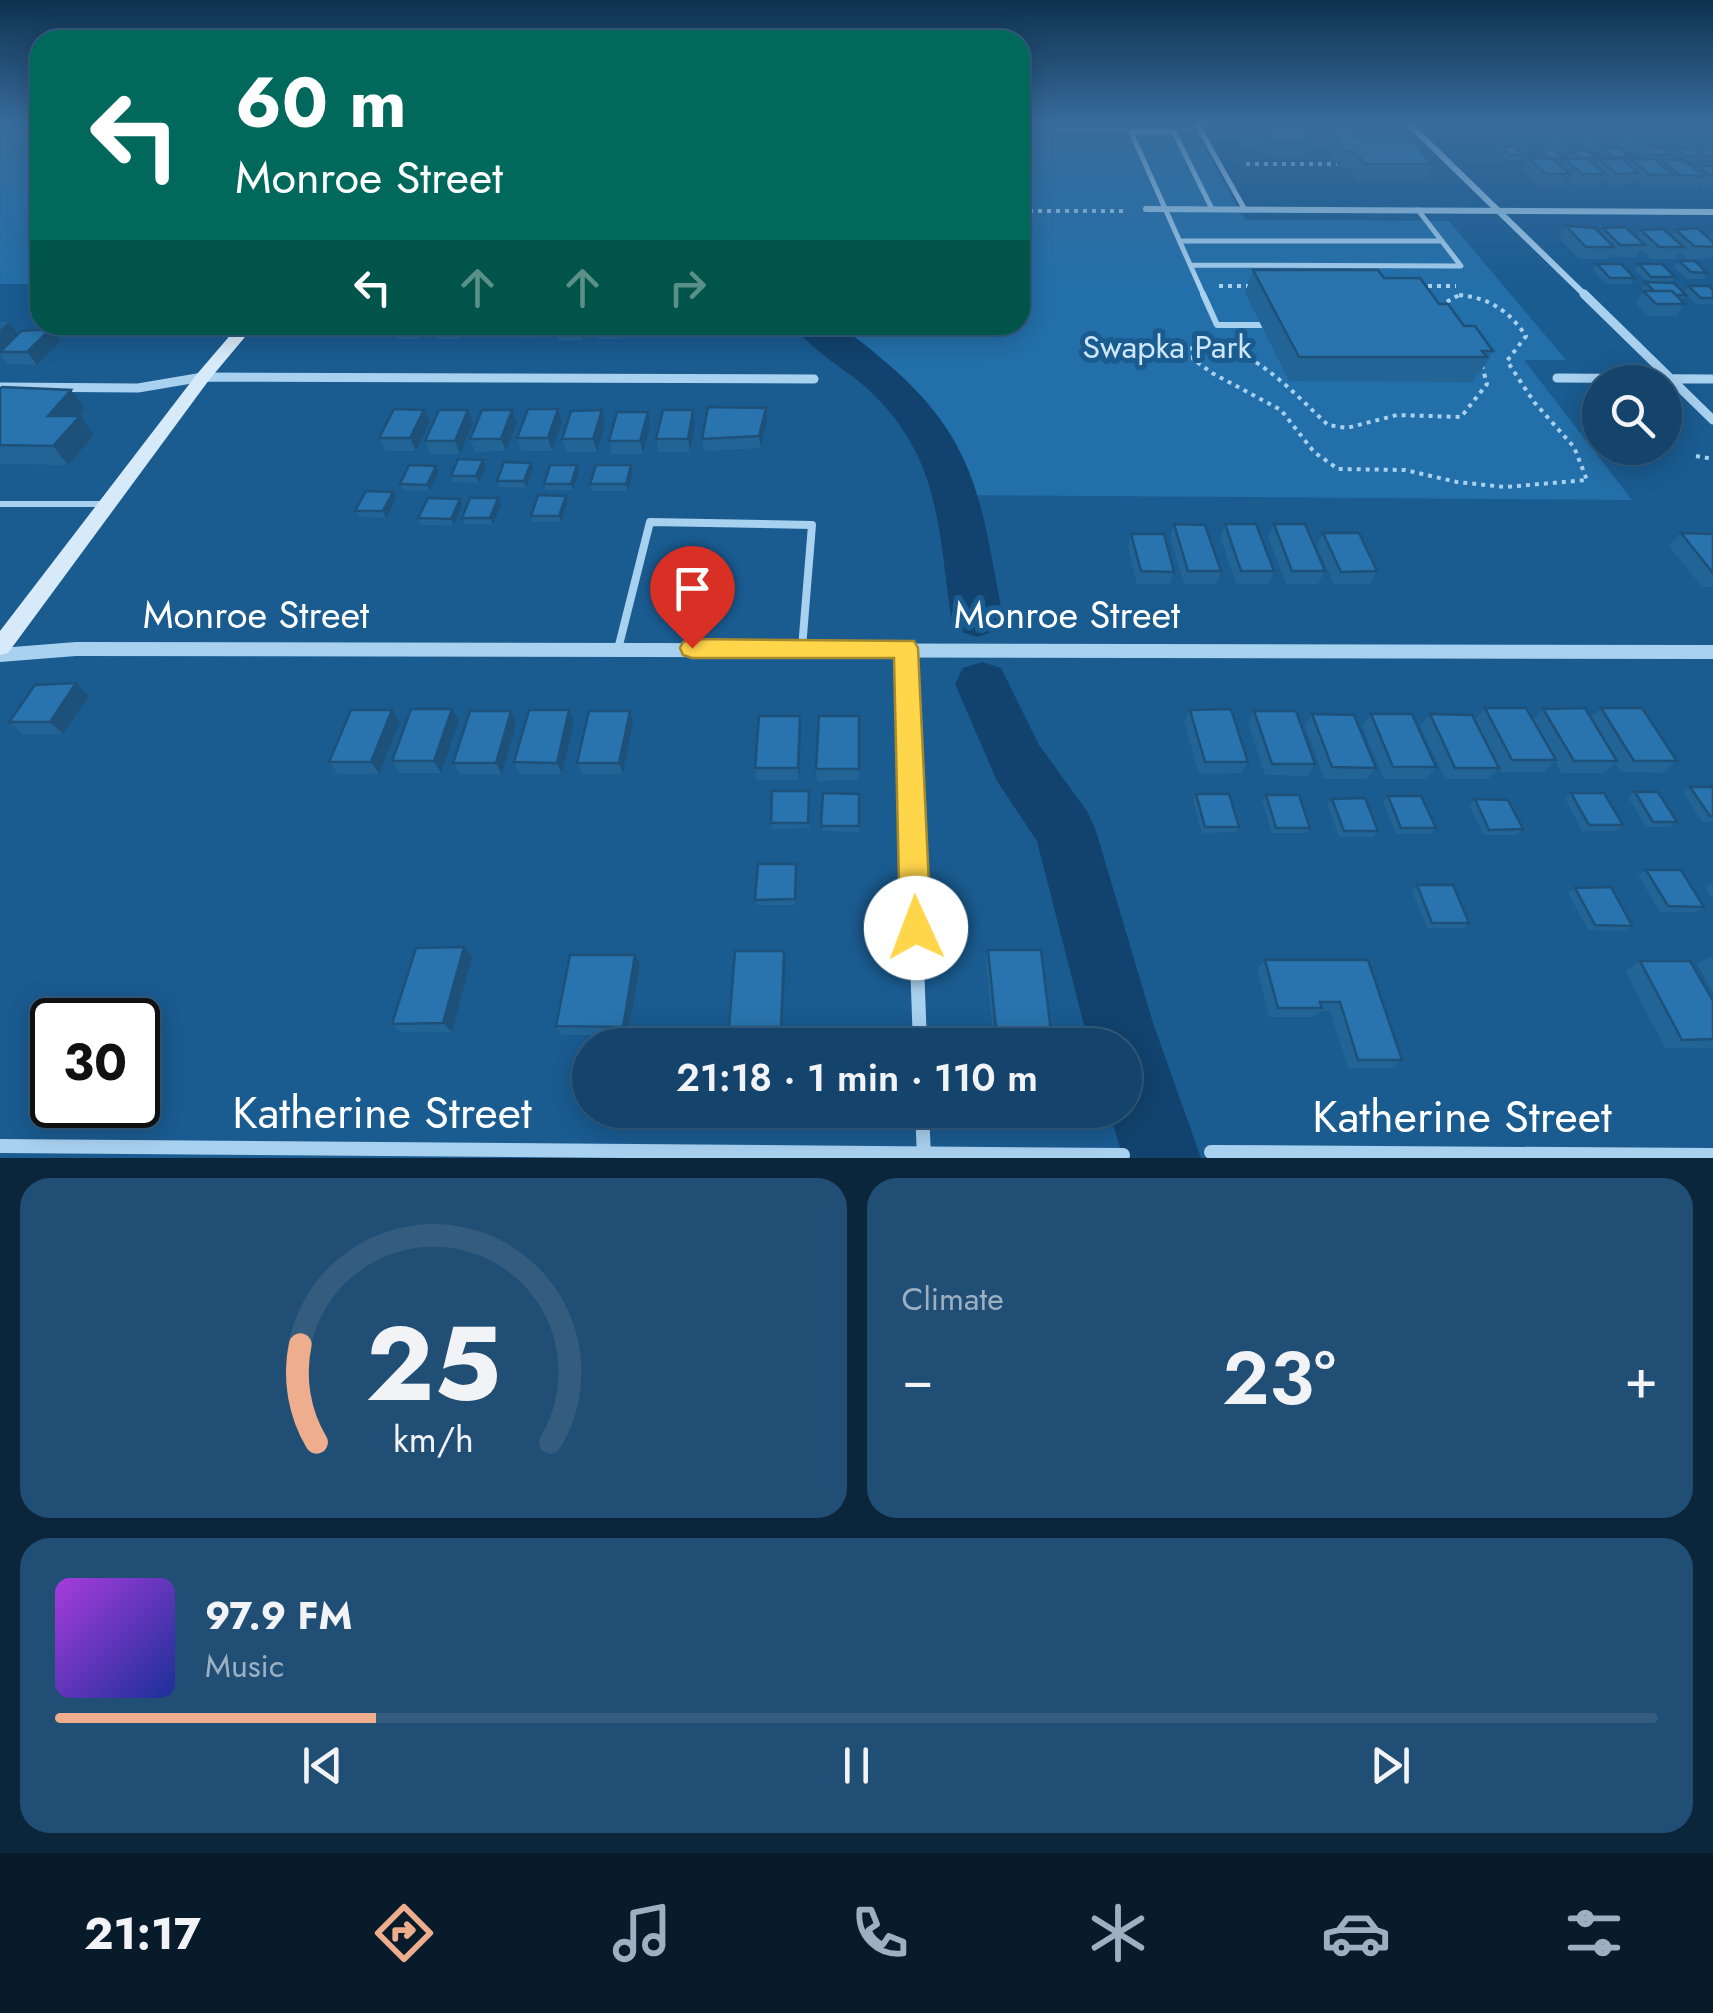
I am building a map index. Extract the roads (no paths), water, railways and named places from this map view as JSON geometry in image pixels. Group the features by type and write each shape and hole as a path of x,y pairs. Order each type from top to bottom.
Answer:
{"main road":[{"path":"0,647 203,377 239,335"}],"street":[{"path":"1465,178 1658,365"},
{"path":"1146,209 1713,212"},
{"path":"0,387 138,388 203,377 814,379"},
{"path":"1558,378 1582,378"},
{"path":"1682,379 1713,379"},
{"path":"1682,389 1713,420"},
{"name":"Monroe Street","path":"0,655 76,649 618,648 1713,652"},
{"path":"906,648 919,1028"},
{"path":"923,1128 924,1156"},
{"name":"Katherine Street","path":"0,1146 1122,1155"},
{"name":"Katherine Street","path":"1211,1152 1713,1155"}],"lane":[{"path":"1152,178 1217,325 1262,325"},
{"path":"1196,178 1212,210"},
{"path":"1227,178 1244,210"},
{"path":"1190,264 1462,266 1418,210"},
{"path":"1180,241 1442,241"},
{"path":"12,395 20,387"},
{"path":"44,396 52,388"},
{"path":"0,504 110,504"},
{"path":"618,648 650,522 812,525 802,648"}],"waterway":[{"path":"825,335 887,384 920,420 945,460 957,496 977,617"},
{"path":"982,684 1018,763 1065,831 1118,1023 1162,1158"}],"park label":[{"name":"Swapka Park","path":"1167,347"}]}
